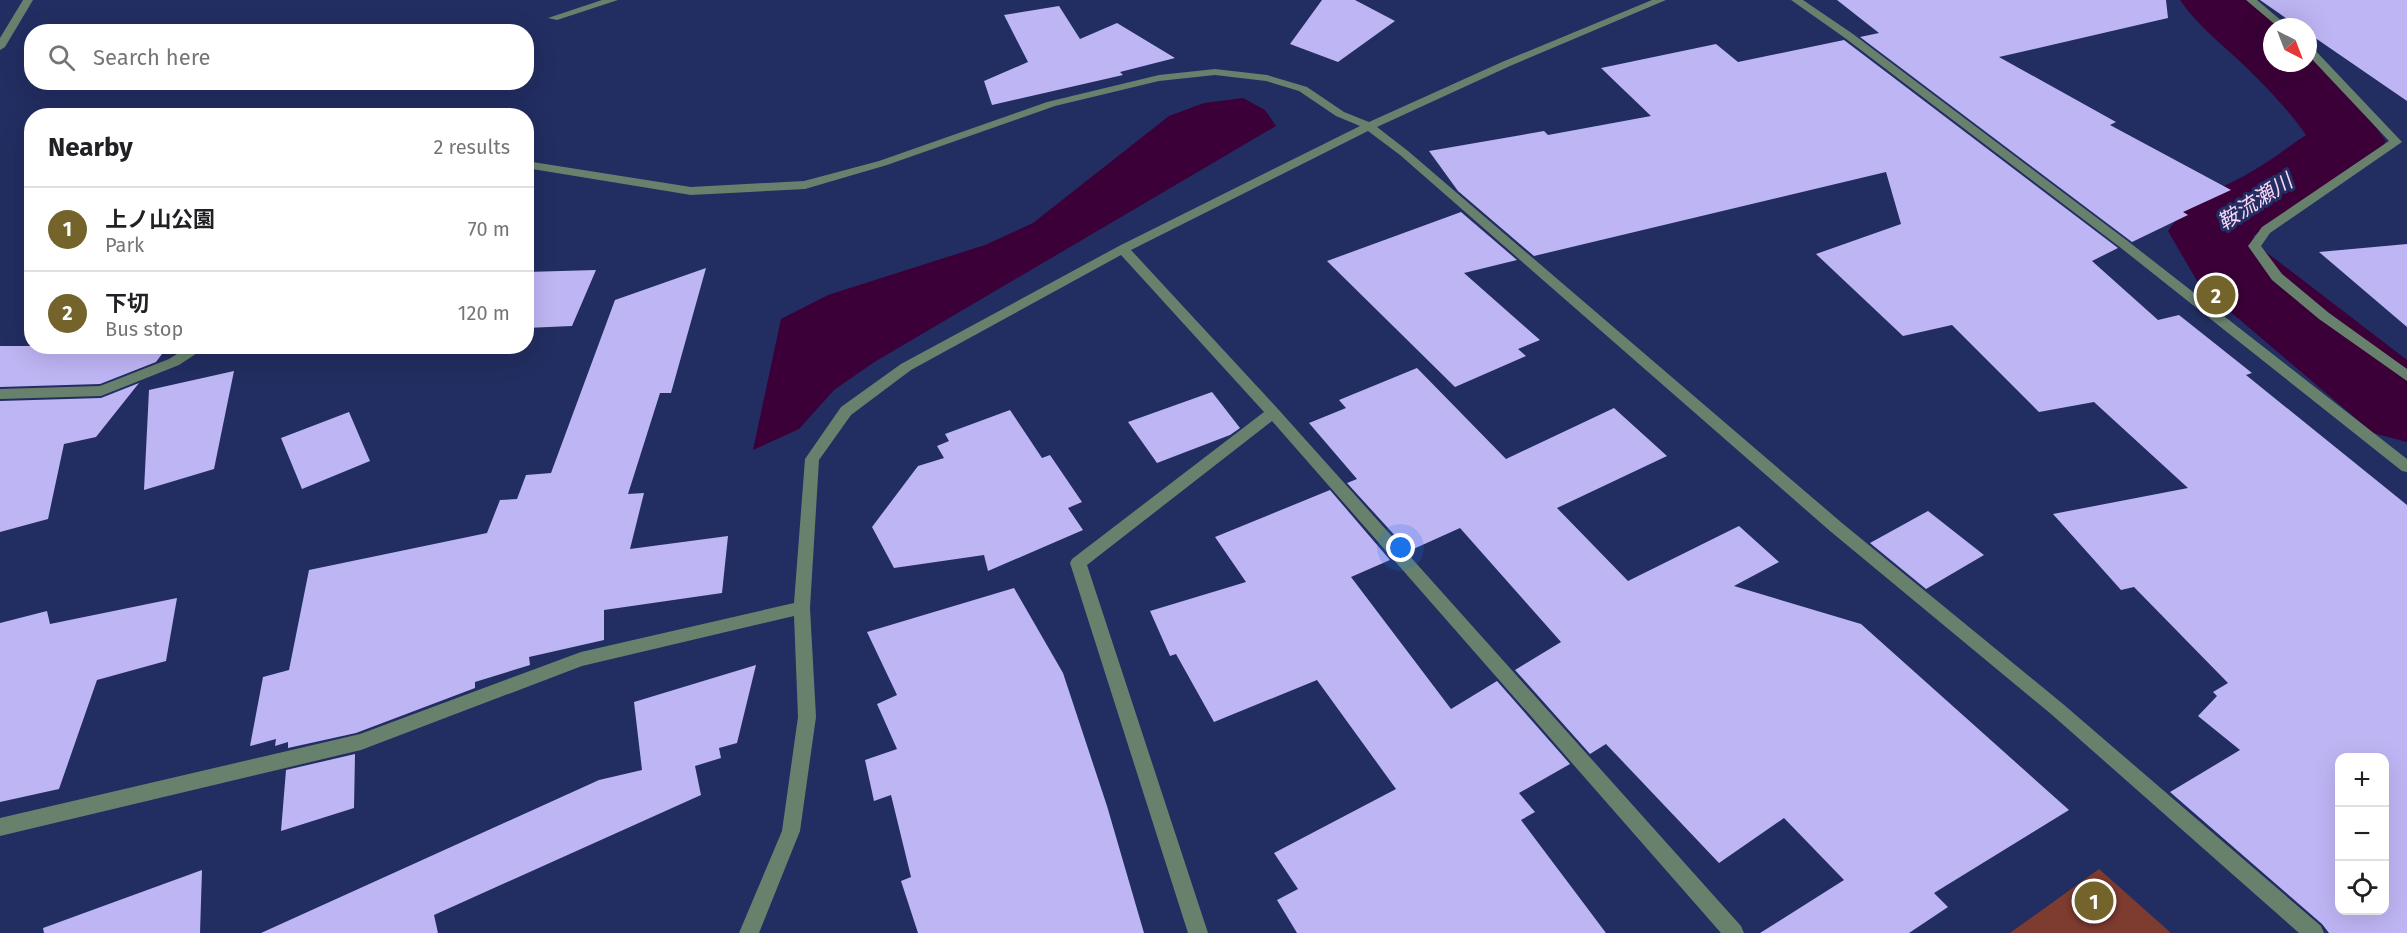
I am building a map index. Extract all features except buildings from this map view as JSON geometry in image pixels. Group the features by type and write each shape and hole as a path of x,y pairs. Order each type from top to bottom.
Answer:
{"street":[{"path":"0,47 28,0"},
{"path":"553,18 613,0"},
{"path":"749,933 791,831 807,717 802,608 812,459 846,411 906,367 1123,249 1369,126 1506,64 1661,0"},
{"path":"1797,0 1849,36 2125,245 2407,467"},
{"path":"2251,0 2273,18"},
{"path":"2317,59 2396,142 2266,230 2254,246 2277,277 2324,316 2407,376"},
{"path":"534,165 691,191 805,185 883,163 1051,104 1158,78 1215,72 1267,78 1304,89 1340,114 1369,126 1404,153 1836,527 2057,709 2314,933"},
{"path":"1123,249 1273,413 1734,933"},
{"path":"0,394 101,391 174,362 188,354"},
{"path":"1198,933 1078,563 1273,413"},
{"path":"0,827 361,742 581,659 802,608"}],"shaded area":[{"path":"1243,98 1265,110 1276,126 876,361 834,390 799,429 753,450 781,319 828,295 985,245 1033,223 1169,116 1204,103"},
{"path":"2099,869 2171,933 2010,933"}],"waterway":[{"name":"鞍流瀬川","path":"2213,0 2263,47"},
{"name":"鞍流瀬川","path":"2290,72 2317,98 2348,141 2280,188 2227,216 2209,231 2230,267 2407,409"}],"place":[{"name":"下切","path":"2216,295"},
{"name":"上ノ山公園","path":"2094,901"}]}
